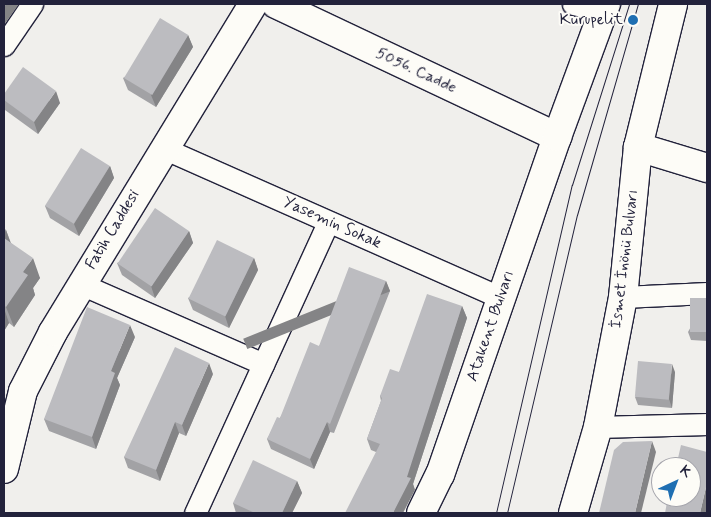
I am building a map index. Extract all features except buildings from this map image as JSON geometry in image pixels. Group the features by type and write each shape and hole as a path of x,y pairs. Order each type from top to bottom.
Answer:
{"main road":[{"name":"Fatih Caddesi","path":"4,469 23,392 81,284 253,4"},
{"name":"5056. Cadde","path":"276,4 556,137"},
{"name":"İsmet İnönü Bulvarı","path":"573,513 598,428 623,297 638,147 673,4"},
{"path":"556,137 605,7"},
{"name":"Atakent Bulvarı","path":"421,513 440,474 556,137"},
{"path":"638,147 707,168"}],"street":[{"path":"4,45 32,4"},
{"path":"572,4 605,7"},
{"name":"Yasemin Sokak","path":"163,148 501,298"},
{"path":"195,513 328,222"},
{"path":"81,284 263,364"},
{"path":"623,297 707,293"},
{"path":"598,428 707,424"}],"tram line":[{"path":"496,513 572,185 629,4"},
{"path":"507,513 577,215 638,4"}],"place":[{"name":"Kurupelit","path":"633,20"}]}
